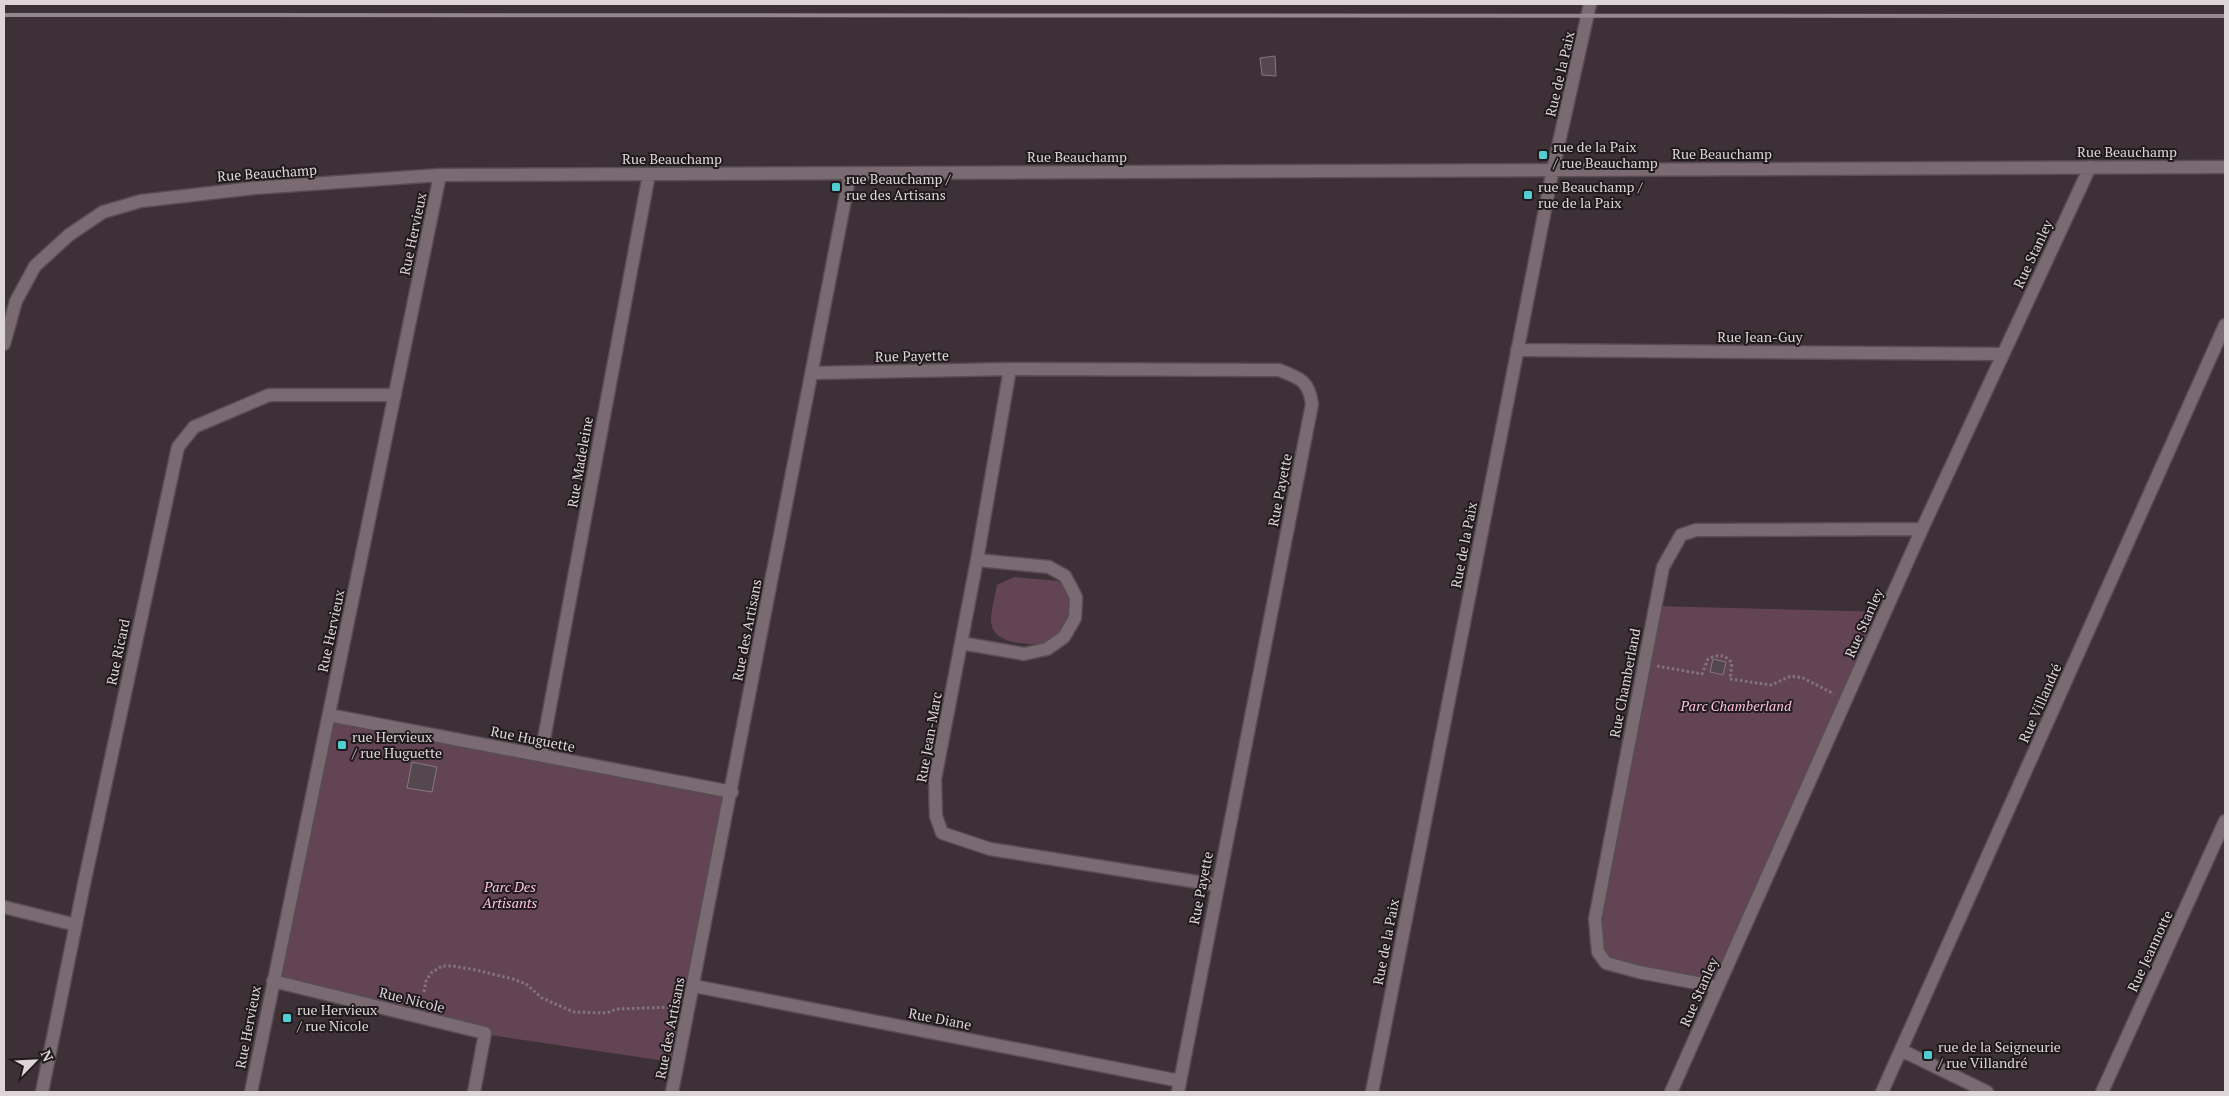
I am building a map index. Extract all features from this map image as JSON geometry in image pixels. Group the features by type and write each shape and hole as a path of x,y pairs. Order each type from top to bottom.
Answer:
{"street":[{"name":"Rue de la Paix","path":"1372,1092 1553,169 1590,4"},
{"name":"Rue Stanley","path":"1671,1092 1922,529 2090,167"},
{"name":"Rue Beauchamp","path":"4,342 16,301 35,266 69,235 103,212 141,201 254,188 440,175 2225,167"},
{"name":"Rue Madeleine","path":"541,755 649,174"},
{"name":"Rue des Artisans","path":"672,1092 732,792 850,174"},
{"name":"Rue Hervieux","path":"251,1092 440,175"},
{"name":"Rue Villandré","path":"1882,1092 2225,325"},
{"name":"Rue Jean-Guy","path":"1517,350 2003,354"},
{"name":"Rue Payette","path":"812,373 1010,369 1279,370 1298,378 1310,388 1312,404 1179,1087"},
{"name":"Rue Jean-Marc","path":"1010,369 977,560 935,779 936,816 942,833 990,850 1217,885"},
{"name":"Rue Ricard","path":"42,1092 178,447 194,427 269,395 396,395"},
{"name":"Rue Chamberland","path":"1718,987 1639,972 1606,963 1598,952 1595,919 1663,567 1681,535 1696,530 1922,529"},
{"path":"961,643 1024,654 1047,649 1064,637 1075,618 1076,597 1065,576 1049,567 977,560"},
{"name":"Rue Huguette","path":"329,715 732,792"},
{"name":"Rue Jeannotte","path":"2102,1092 2225,821"},
{"path":"4,907 76,925"},
{"name":"Rue Nicole","path":"273,981 485,1033 474,1092"},
{"name":"Rue Diane","path":"694,986 1179,1087"},
{"path":"1902,1050 1987,1092"}],"path":[{"path":"1644,664 1702,674 1708,659 1721,655 1728,658 1732,663 1730,678 1771,685 1791,676 1803,678 1822,690 1838,696"},
{"path":"424,992 426,981 431,973 442,966 453,966 513,979 526,984 542,998 574,1012 607,1012 616,1009 640,1010 654,1007 688,1009"}],"green space":[{"path":"1014,577 1059,581 1069,594 1069,620 1062,634 1048,645 1014,642 998,635 993,629 991,617 997,585"},
{"name":"Parc Chamberland","path":"1655,606 1885,612 1717,987 1607,963 1598,951 1599,898"},
{"name":"Parc Des Artisants","path":"328,715 731,792 679,1063 483,1034 272,981"}],"building":[{"path":"1275,56 1276,76 1262,75 1260,58"},
{"path":"1713,659 1726,662 1723,675 1710,672"},
{"path":"412,762 437,767 432,792 407,788"}],"railway":[{"path":"4,15 2225,16"}],"place":[{"name":"rue de la Paix / rue Beauchamp","path":"1543,155"},
{"name":"rue Beauchamp / rue des Artisans","path":"836,187"},
{"name":"rue Beauchamp / rue de la Paix","path":"1528,195"},
{"name":"rue Hervieux / rue Huguette","path":"342,745"},
{"name":"rue Hervieux / rue Nicole","path":"287,1018"},
{"name":"rue de la Seigneurie / rue Villandré","path":"1928,1055"}]}
